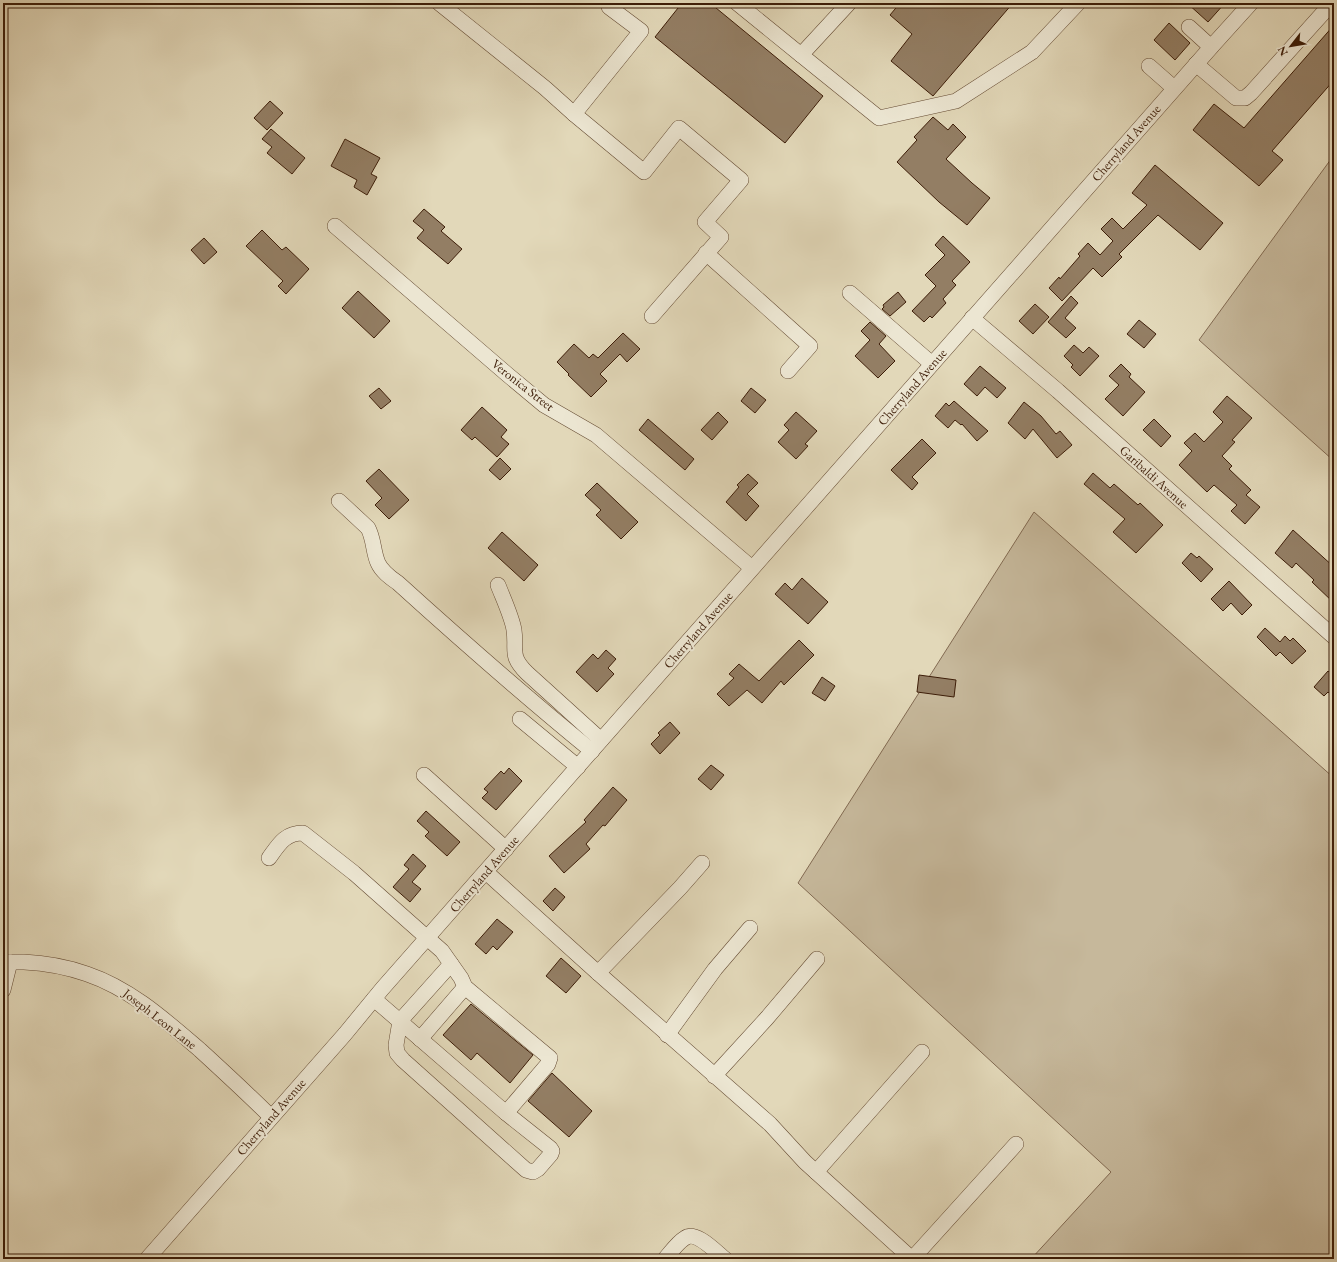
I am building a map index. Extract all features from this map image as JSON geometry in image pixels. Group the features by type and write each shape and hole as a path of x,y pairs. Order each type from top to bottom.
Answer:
{"street":[{"path":"439,3 545,88 644,172 679,128 741,180 705,222 721,237 652,316"},
{"path":"574,114 641,32 609,7 612,3"},
{"path":"737,3 878,118 956,101 1032,52 1078,3"},
{"path":"801,56 849,3"},
{"name":"Cherryland Avenue","path":"147,1259 752,568 1174,88 1251,3"},
{"path":"1196,64 1236,98 1245,98 1332,3"},
{"path":"1189,27 1211,47"},
{"path":"1149,66 1174,88"},
{"name":"Veronica Street","path":"335,226 544,405 596,435 752,568"},
{"path":"706,253 810,346 788,371"},
{"path":"850,293 932,364"},
{"name":"Garibaldi Avenue","path":"972,318 1058,391 1334,637"},
{"path":"339,501 368,528 371,534 378,563 387,574 471,650 528,698 597,746"},
{"path":"498,585 514,629 514,649 516,661 597,746"},
{"path":"520,719 578,767"},
{"path":"424,775 506,849"},
{"path":"269,858 286,837 294,833 303,833 354,873 442,950 465,986 550,1058 548,1064 506,1113"},
{"path":"598,973 702,863"},
{"path":"486,872 714,1076 770,1124 816,1172 912,1259 1016,1144"},
{"path":"668,1035 715,969 750,928"},
{"path":"714,1076 767,1018 817,959"},
{"path":"3,990 7,962"},
{"name":"Joseph Leon Lane","path":"7,962 24,962 56,966 86,974 115,985 140,1000 176,1029 271,1117"},
{"path":"374,999 400,1021 506,1113 552,1151 538,1169 533,1172 526,1170 397,1053 396,1045 400,1021 451,964"},
{"path":"420,1039 465,986"},
{"path":"816,1172 922,1052"},
{"path":"665,1259 685,1238 690,1236 699,1237 725,1259"}],"shaded area":[{"path":"1334,155 1334,461 1199,340"},
{"path":"1034,512 1334,778 1334,1259 1031,1259 1111,1172 798,883"}],"building":[{"path":"682,3 710,3 823,96 785,143 655,37"},
{"path":"900,3 1013,3 933,96 891,61 912,34 890,15"},
{"path":"1187,3 1225,3 1208,22"},
{"path":"1169,23 1190,43 1175,60 1154,40"},
{"path":"1334,25 1334,80 1272,151 1283,160 1259,186 1193,130 1214,104 1244,128"},
{"path":"270,101 283,113 267,130 254,118"},
{"path":"933,117 948,130 953,124 966,137 946,159 990,198 967,225 939,202 897,162 917,140 914,137"},
{"path":"271,129 305,158 292,174 267,153 272,147 262,139"},
{"path":"345,139 380,158 371,174 377,177 367,195 354,187 357,180 331,166"},
{"path":"1155,165 1223,223 1200,250 1158,215 1119,254 1122,257 1102,277 1093,268 1062,301 1049,288 1059,277 1060,279 1080,256 1078,254 1088,243 1100,255 1113,241 1101,229 1112,218 1123,229 1147,205 1132,193"},
{"path":"424,209 445,227 441,231 462,249 448,264 417,238 424,230 413,221"},
{"path":"262,230 282,250 286,247 309,269 286,294 278,286 283,281 246,246"},
{"path":"943,236 970,262 952,281 956,285 943,299 946,303 932,318 930,316 924,322 912,311 936,286 925,275 945,255 935,245"},
{"path":"204,238 217,252 204,264 191,250"},
{"path":"358,291 390,321 374,338 342,308"},
{"path":"898,292 906,302 890,316 882,309 884,307 883,305"},
{"path":"1071,296 1078,303 1065,318 1076,328 1066,338 1048,322"},
{"path":"1035,304 1049,317 1033,334 1019,321"},
{"path":"1139,320 1156,334 1144,348 1127,334"},
{"path":"870,322 886,336 879,344 895,361 878,378 855,356 870,340 861,331"},
{"path":"623,333 640,349 627,362 620,354 600,374 607,381 591,397 557,362 574,344 589,358 593,354 598,358"},
{"path":"1074,345 1083,353 1089,347 1099,356 1080,376 1071,367 1073,365 1064,356"},
{"path":"1121,364 1131,374 1129,377 1145,392 1123,416 1105,399 1119,385 1109,376"},
{"path":"980,366 1006,388 997,398 985,387 977,396 964,384"},
{"path":"379,388 391,401 381,409 369,396"},
{"path":"751,388 766,400 755,413 741,401"},
{"path":"1227,396 1252,418 1232,440 1235,442 1222,456 1232,466 1229,469 1251,490 1246,495 1260,507 1245,524 1231,511 1237,505 1214,485 1207,492 1179,465 1192,451 1184,443 1195,433 1204,442 1223,422 1213,412"},
{"path":"954,401 988,431 977,441 962,424 961,425 955,420 948,428 935,416 946,403 949,406"},
{"path":"1024,402 1041,416 1056,434 1060,431 1072,445 1057,458 1033,429 1025,439 1008,423"},
{"path":"482,407 507,430 501,437 509,444 497,457 475,437 472,440 461,430"},
{"path":"718,412 728,422 712,440 701,430"},
{"path":"796,412 817,431 805,444 808,446 796,459 778,442 789,430 784,425"},
{"path":"648,419 694,459 685,470 639,430"},
{"path":"1154,419 1171,436 1161,447 1143,430"},
{"path":"922,439 936,453 912,477 918,483 912,490 891,470"},
{"path":"500,458 511,469 500,480 489,470"},
{"path":"379,469 409,500 389,519 375,505 382,498 366,481"},
{"path":"1093,473 1110,488 1114,484 1138,505 1140,503 1163,525 1136,553 1113,532 1125,519 1084,484"},
{"path":"748,474 758,483 747,494 759,506 746,521 726,502 739,487 737,485"},
{"path":"597,483 638,522 621,539 596,515 601,510 585,495"},
{"path":"1293,530 1334,567 1334,603 1312,582 1314,580 1296,563 1292,568 1275,553"},
{"path":"502,532 538,565 524,581 488,548"},
{"path":"1191,553 1197,558 1199,556 1213,569 1201,582 1182,563"},
{"path":"802,578 828,602 808,624 775,594 785,583 792,590"},
{"path":"1229,581 1252,605 1242,615 1231,603 1223,611 1211,599"},
{"path":"1265,628 1280,642 1285,636 1290,641 1293,638 1306,651 1292,664 1280,652 1276,656 1257,637"},
{"path":"799,640 814,655 784,685 781,681 762,703 747,690 729,706 717,694 734,678 729,674 739,664 759,681"},
{"path":"606,650 616,659 608,668 614,674 597,692 576,672 593,654 598,659"},
{"path":"1328,671 1334,676 1334,698 1328,692 1324,696 1314,687"},
{"path":"919,675 956,680 954,697 917,692"},
{"path":"822,677 835,686 825,701 812,693"},
{"path":"670,722 680,733 660,754 651,744 660,735 658,733"},
{"path":"711,765 724,775 711,790 698,779"},
{"path":"509,768 522,781 496,810 482,798 488,792 484,789 501,771 504,774"},
{"path":"613,787 627,800 605,826 603,825 586,844 590,849 564,873 549,856 586,822 584,820"},
{"path":"426,811 460,842 447,856 425,836 429,832 417,821"},
{"path":"413,854 426,866 412,882 421,889 410,902 393,887 409,869 404,865"},
{"path":"555,888 565,897 553,911 543,901"},
{"path":"497,919 513,932 497,950 493,946 486,954 475,944"},
{"path":"561,958 581,976 566,993 546,976"},
{"path":"471,1004 533,1055 510,1083 477,1053 471,1060 443,1035"},
{"path":"552,1073 592,1111 569,1137 528,1101"}]}
